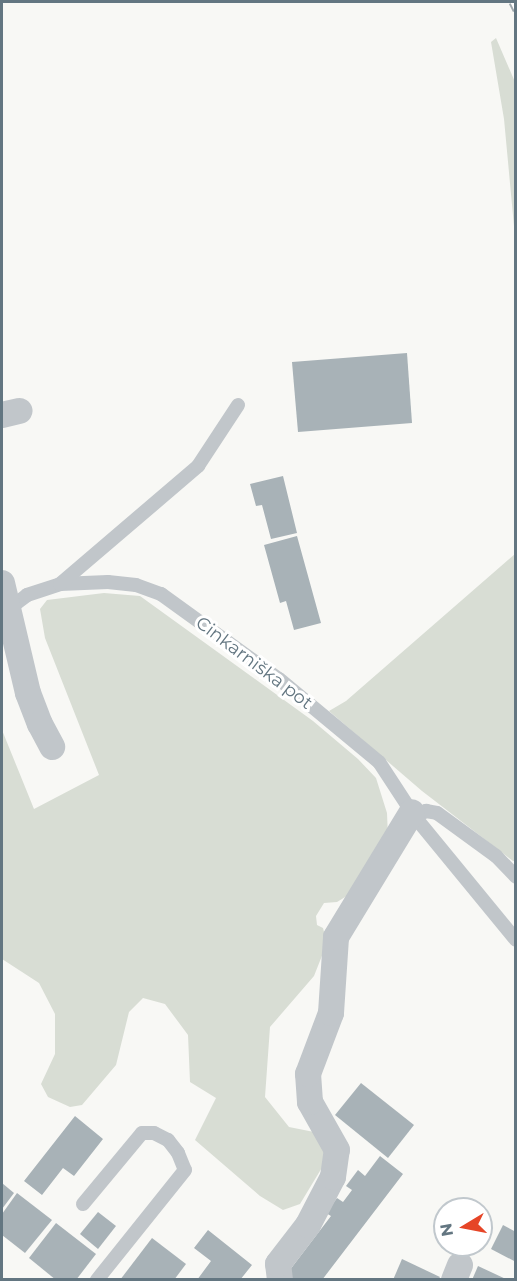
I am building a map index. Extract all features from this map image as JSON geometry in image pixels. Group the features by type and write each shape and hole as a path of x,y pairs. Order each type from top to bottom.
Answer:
{"street":[{"path":"2,583 12,606 28,693 39,723 52,747"},
{"path":"280,1280 278,1264 308,1225 333,1177 337,1150 310,1102 308,1074 331,1013 336,937 414,815"}],"lane":[{"name":"Cinkarniška pot","path":"12,606 60,584 198,466 238,405"},
{"name":"Cinkarniška pot","path":"60,584 108,582 136,585 161,594 279,680 379,762 414,815 516,940"},
{"path":"414,815 426,811 436,813 496,856 516,877"},
{"path":"82,1204 142,1133 154,1133 168,1140 178,1153 185,1170 97,1280"}],"shaded area":[{"path":"496,38 515,82 515,237 504,119 491,42"},
{"path":"515,554 515,861 513,861 422,791 329,711 346,701"},
{"path":"104,593 140,596 313,721 358,759 376,778 387,813 388,837 350,894 337,902 324,903 316,916 317,925 323,928 327,943 314,976 270,1027 265,1097 289,1127 314,1132 323,1141 326,1161 300,1204 283,1210 260,1196 195,1140 216,1098 190,1082 188,1035 165,1004 143,998 129,1012 116,1065 82,1105 70,1107 48,1097 41,1084 55,1054 55,1014 39,983 2,959 2,730 34,809 99,775 45,638 40,609 47,600"}],"building":[{"path":"407,353 412,423 298,432 292,362"},
{"path":"283,476 297,533 271,539 262,505 256,506 250,484"},
{"path":"297,536 321,623 294,630 286,601 280,603 264,545"},
{"path":"361,1083 414,1125 388,1158 335,1115"},
{"path":"75,1116 103,1139 74,1176 63,1168 42,1195 24,1181"},
{"path":"380,1156 403,1174 322,1280 291,1280 286,1275 331,1216 326,1213 337,1198 343,1202 352,1190 346,1186 358,1170 365,1176"},
{"path":"2,1183 14,1193 2,1209"},
{"path":"17,1193 52,1220 25,1253 2,1235 2,1214"},
{"path":"98,1212 116,1226 98,1249 80,1234"},
{"path":"56,1223 96,1254 76,1280 56,1280 29,1258"},
{"path":"503,1225 516,1232 516,1262 493,1250 493,1245"},
{"path":"208,1230 252,1265 240,1280 197,1280 211,1261 194,1248"},
{"path":"152,1238 186,1264 174,1280 120,1280"},
{"path":"402,1259 440,1277 438,1280 393,1280"},
{"path":"478,1266 508,1280 472,1280"}],"railway":[{"path":"512,2 516,10"}]}
